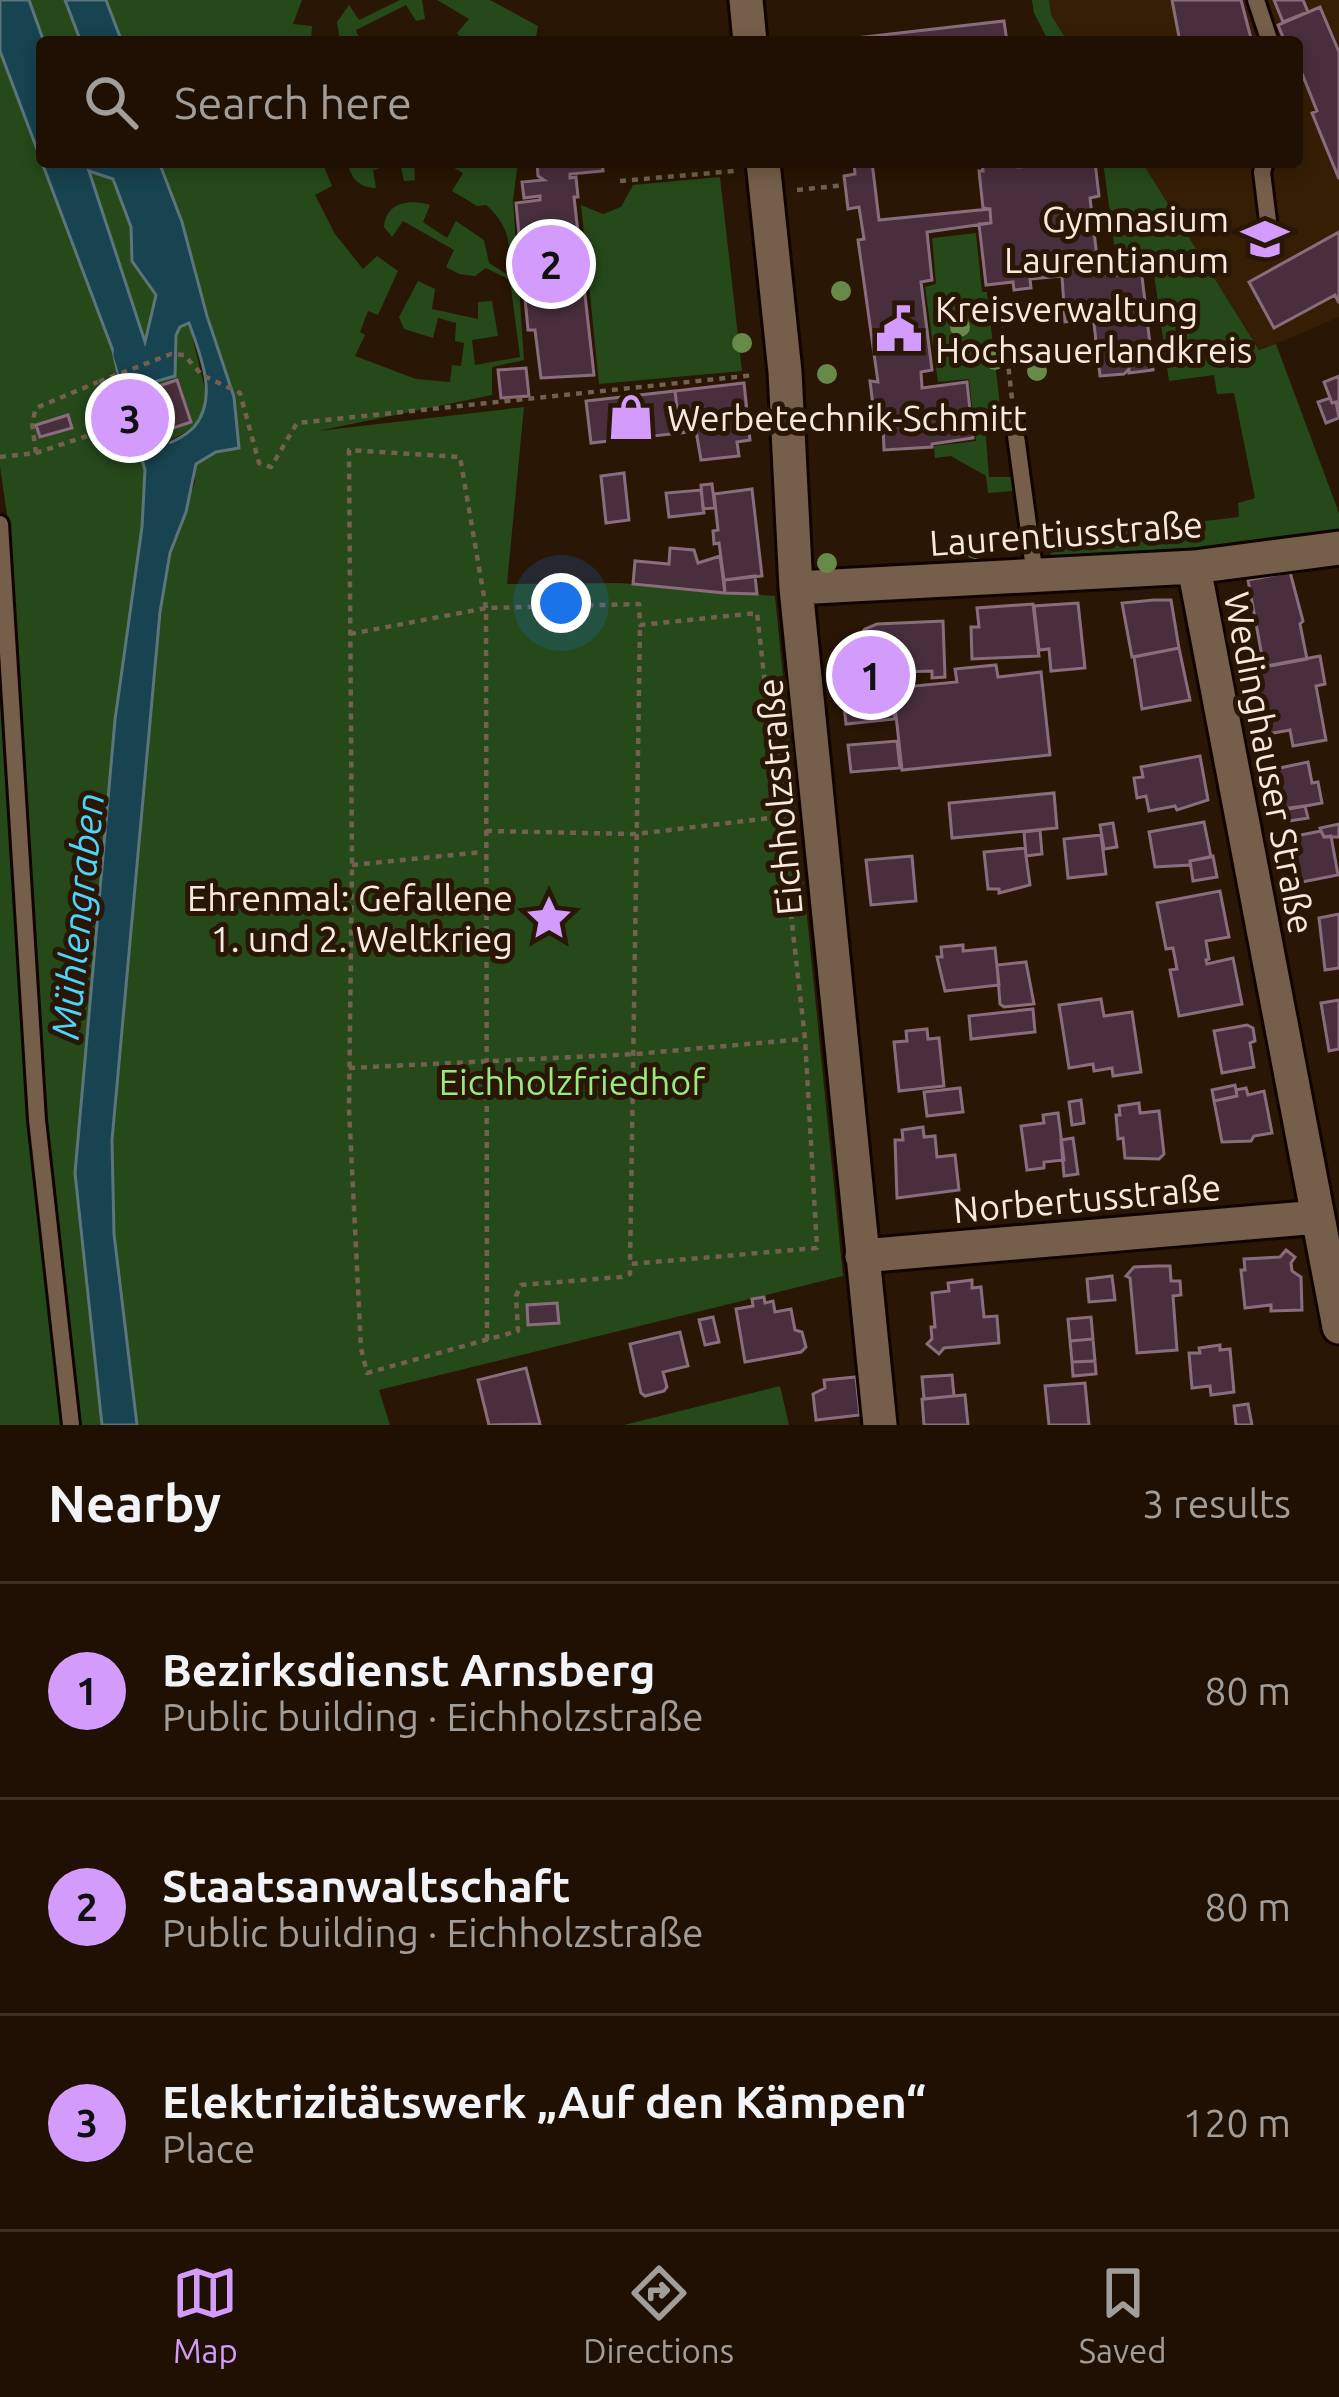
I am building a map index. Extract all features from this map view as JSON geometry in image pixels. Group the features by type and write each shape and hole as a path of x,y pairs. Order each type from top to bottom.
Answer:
{"street":[{"path":"746,0 749,36"},
{"name":"Eichholzstraße","path":"764,175 784,372 796,587 880,1425"},
{"name":"Laurentiusstraße","path":"796,587 1194,567 1339,548"},
{"name":"Wedinghauser Straße","path":"1194,567 1339,1327"},
{"name":"Norbertusstraße","path":"862,1256 1318,1217"}],"lane":[{"path":"1256,0 1268,36"},
{"path":"1263,168 1269,229"},
{"path":"1014,421 1035,576"},
{"path":"0,524 37,1120 71,1425"}],"path":[{"path":"620,181 764,175 845,185"},
{"path":"1002,309 1014,421"},
{"path":"36,454 32,423 36,408 171,354 184,355 202,375 240,393 259,463 271,467 297,423 784,372"},
{"path":"0,458 36,454 102,431 98,382"},
{"path":"350,634 486,608 639,604 630,1274 521,1286 516,1296 518,1331 488,1340 367,1373 361,1348 349,1068 349,450 460,457 486,608 488,1340"},
{"path":"631,1264 817,1248 806,1039 757,613 640,625"},
{"path":"486,831 636,833 780,817"},
{"path":"352,865 485,852"},
{"path":"349,1068 636,1054 842,1035"}],"shaded area":[{"name":"Gymnasium Laurentianum","path":"1049,0 1339,0 1339,317 1260,351 1146,168 1303,168 1303,36 1064,36 1051,15"}],"green space":[{"path":"29,0 65,0 79,36 42,36"},
{"path":"106,0 302,0 293,24 312,26 311,36 120,36"},
{"path":"400,0 422,0 425,19 416,21 406,5 356,30 358,36 339,36 337,22 349,5 359,20"},
{"path":"437,0 490,0 538,26 536,36 459,36 469,19"},
{"path":"1032,0 1049,0 1051,15 1064,36 1046,36"},
{"name":"Eichholzfriedhof","path":"0,51 36,147 36,168 44,168 113,351 123,391 174,376 176,334 189,323 208,402 234,397 161,168 325,168 332,186 315,195 335,234 363,269 377,256 398,271 378,315 368,311 360,332 365,335 355,356 416,379 450,382 452,365 461,366 464,343 455,341 456,323 438,318 433,338 404,329 399,317 418,281 435,289 432,309 478,319 478,302 492,301 498,336 472,340 475,365 520,357 510,280 486,268 475,276 459,274 446,267 454,250 403,221 392,237 384,227 386,219 400,204 430,205 423,222 447,238 456,221 484,240 489,263 508,275 509,245 500,220 486,205 477,206 452,191 463,173 454,168 517,168 513,200 524,360 492,367 492,395 318,431 524,407 507,584 620,583 775,596 843,1276 379,1390 390,1425 137,1425 114,1234 112,1140 160,611 170,553 195,482 193,428 141,456 145,470 142,527 115,720 75,1173 102,1425 78,1425 44,1123 8,521 0,467"},
{"path":"349,168 380,168 373,170 376,188 365,186"},
{"path":"401,168 414,168 415,180 404,181"},
{"path":"1104,168 1146,168 1259,350 1276,344 1339,513 1339,539 1051,556 1049,539 1239,517 1238,503 1255,498 1234,393 1217,394 1214,375 1169,381 1152,260 1117,264"},
{"path":"89,170 112,179 131,227 132,261 157,295 145,344"},
{"path":"720,177 742,371 599,384 581,205 603,214 621,207 633,185"},
{"path":"976,233 1002,423 985,426 989,477 1012,477 1014,491 988,493 986,476 951,456 935,458 934,446 976,441 969,379 938,382 925,287 936,284 932,238"},
{"path":"0,655 65,1425 0,1425"},
{"path":"780,1386 789,1425 624,1425"}],"water":[{"path":"0,0 29,0 42,36 36,36 36,147 0,51"},
{"path":"65,0 106,0 120,36 79,36"},
{"path":"44,168 161,168 234,397 239,448 216,452 196,464 186,512 170,553 160,612 112,1140 114,1234 137,1425 102,1425 75,1173 115,720 142,527 145,470 141,456 194,427 206,390 189,323 176,335 175,376 122,391 113,351","holes":["89,171 113,179 131,227 132,261 156,295 145,342"]}],"building":[{"path":"1172,0 1241,0 1250,36 1179,36"},
{"path":"1274,0 1303,0 1308,12 1283,22"},
{"path":"1320,7 1339,52 1339,179 1312,113 1317,111 1303,76 1303,36 1283,36 1278,25"},
{"path":"1004,21 1006,36 873,36"},
{"path":"537,168 603,168 570,174 576,177 578,197 574,197 594,375 541,378 535,330 528,330 516,203 540,200 540,196 524,198 522,182 544,180"},
{"name":"Kreisverwaltung Hochsauerlandkreis","path":"854,168 873,168 879,220 990,209 991,223 927,232 932,280 921,282 932,370 921,372 922,388 967,382 973,438 884,450 883,425 876,427 870,381 878,382 858,240 864,239 859,207 848,209 844,176 855,174"},
{"path":"1096,168 1099,196 1090,198 1098,266 1092,267 1093,273 1117,275 1117,271 1141,268 1153,370 1129,373 1129,369 1124,374 1100,376 1093,315 1089,320 1065,322 1062,276 1030,279 1031,288 1014,290 1013,282 986,285 979,224 991,223 990,209 983,208 979,171"},
{"path":"1339,232 1339,303 1335,295 1274,328 1249,282"},
{"path":"526,368 529,396 501,398 498,370"},
{"path":"1339,376 1339,409 1324,382"},
{"path":"177,380 191,422 119,446 105,404"},
{"path":"744,383 750,440 737,442 739,456 701,460 696,431 680,433 675,391"},
{"path":"675,391 680,433 591,443 586,401"},
{"path":"1330,398 1336,402 1339,418 1326,423 1318,402"},
{"path":"68,415 72,428 40,437 36,425"},
{"path":"624,473 629,520 606,523 601,476"},
{"path":"712,484 715,508 703,509 701,485"},
{"path":"752,489 762,576 724,580 719,543 714,544 713,531 718,530 714,494"},
{"path":"701,490 704,513 669,517 666,493"},
{"path":"670,548 694,550 698,563 720,556 725,593 633,584 635,561 669,564"},
{"path":"1290,572 1307,659 1264,667 1248,580"},
{"path":"755,576 757,594 725,593 724,580"},
{"path":"1171,600 1179,648 1132,657 1122,603"},
{"path":"1078,603 1085,668 1051,671 1049,649 1039,650 1034,606"},
{"path":"1033,604 1039,656 972,659 971,627 979,627 977,608"},
{"path":"943,621 945,677 932,678 932,671 902,672 891,685 895,719 846,724 840,668 845,653 865,629 877,624"},
{"path":"1179,648 1190,700 1142,709 1134,657"},
{"path":"1320,656 1325,684 1316,686 1326,740 1293,746 1290,730 1268,734 1256,668"},
{"path":"996,665 998,677 1041,672 1050,755 902,770 893,688 957,682 955,669"},
{"path":"897,741 900,768 851,772 848,745"},
{"path":"1200,756 1208,800 1177,810 1175,806 1149,811 1146,796 1137,798 1134,778 1143,777 1141,767"},
{"path":"1308,762 1322,803 1283,810 1275,769"},
{"path":"1054,793 1057,828 952,838 949,803"},
{"path":"1305,806 1308,818 1283,822 1281,809"},
{"path":"1204,822 1211,857 1190,861 1190,865 1155,867 1149,832"},
{"path":"1113,823 1117,847 1104,849 1100,825"},
{"path":"1339,824 1339,837 1324,837 1320,828"},
{"path":"1040,830 1042,854 1026,856 1024,832"},
{"path":"1321,831 1324,837 1331,836 1338,875 1297,883 1290,844 1297,842 1296,836"},
{"path":"1101,835 1106,874 1068,878 1064,839"},
{"path":"1025,848 1030,885 999,893 999,889 988,889 984,852"},
{"path":"912,856 916,901 871,905 866,860"},
{"path":"1213,856 1217,877 1193,881 1190,861"},
{"path":"1220,891 1229,937 1206,941 1206,960 1207,964 1233,958 1242,1004 1179,1016 1170,970 1177,969 1173,948 1166,949 1157,903"},
{"path":"1339,914 1339,968 1325,970 1319,918"},
{"path":"963,945 963,951 995,948 999,985 945,991 937,957 942,957 941,947"},
{"path":"1026,962 1034,1004 1004,1007 997,965"},
{"path":"1101,999 1104,1016 1132,1012 1141,1072 1113,1076 1112,1068 1094,1071 1093,1064 1069,1068 1059,1005"},
{"path":"1339,1000 1339,1049 1329,1051 1321,1003"},
{"path":"1033,1009 1035,1032 971,1039 969,1016"},
{"path":"1253,1028 1254,1067 1222,1073 1214,1031"},
{"path":"927,1029 928,1039 939,1038 944,1086 899,1091 894,1042 907,1041 906,1031"},
{"path":"1235,1085 1237,1096 1214,1101 1212,1090"},
{"path":"960,1088 963,1112 927,1116 924,1092"},
{"path":"1246,1088 1248,1095 1264,1091 1272,1133 1254,1136 1251,1141 1222,1142 1214,1101 1237,1096 1236,1090"},
{"path":"1081,1100 1084,1123 1072,1125 1069,1102"},
{"path":"1139,1103 1140,1113 1159,1111 1164,1154 1159,1159 1125,1158 1123,1138 1118,1139 1119,1106"},
{"path":"1058,1113 1064,1160 1027,1170 1021,1126 1044,1123 1043,1115"},
{"path":"923,1127 924,1137 935,1136 937,1157 955,1155 959,1190 897,1198 895,1140 903,1140 902,1130"},
{"path":"1073,1138 1078,1174 1064,1176 1061,1140"},
{"path":"1286,1250 1295,1257 1292,1271 1301,1277 1302,1310 1271,1311 1271,1305 1245,1308 1244,1259 1280,1257"},
{"path":"1170,1266 1171,1281 1180,1281 1181,1295 1173,1296 1177,1350 1137,1353 1130,1278 1126,1276 1134,1267"},
{"path":"1112,1276 1115,1300 1089,1302 1087,1279"},
{"path":"972,1280 972,1288 981,1287 984,1317 997,1316 999,1343 944,1348 939,1354 927,1344 932,1339 931,1327 935,1327 932,1293 949,1291 948,1283"},
{"path":"764,1297 765,1303 773,1301 775,1312 791,1309 795,1330 802,1332 806,1347 801,1352 745,1362 736,1309 753,1306 752,1299"},
{"path":"557,1303 559,1323 528,1325 527,1305"},
{"path":"713,1317 719,1342 705,1345 699,1320"},
{"path":"1091,1317 1093,1339 1070,1341 1068,1319"},
{"path":"680,1332 688,1366 663,1372 664,1391 645,1396 630,1344"},
{"path":"1093,1339 1095,1361 1072,1362 1070,1341"},
{"path":"1220,1345 1220,1350 1230,1349 1234,1392 1211,1395 1210,1386 1192,1388 1189,1353"},
{"path":"1095,1361 1096,1374 1073,1376 1072,1362"},
{"path":"526,1368 540,1424 489,1425 478,1380"},
{"path":"952,1375 954,1396 924,1399 922,1377"},
{"path":"856,1377 860,1415 816,1420 813,1394 825,1388 824,1380"},
{"path":"1085,1383 1089,1425 1049,1425 1045,1386"},
{"path":"965,1395 968,1425 924,1425 922,1399"},
{"path":"1248,1404 1252,1425 1236,1425 1234,1406"}],"waterway":[{"name":"Mühlengraben","path":"127,354 163,467 160,484"}],"place":[{"name":"Gymnasium Laurentianum","path":"1265,239"},
{"name":"Staatsanwaltschaft","path":"551,264"},
{"name":"Kreisverwaltung Hochsauerlandkreis","path":"899,329"},
{"name":"Werbetechnik-Schmitt","path":"631,417"},
{"name":"Elektrizitätswerk „Auf den Kämpen“","path":"130,418"},
{"name":"Bezirksdienst Arnsberg","path":"871,675"},
{"name":"Ehrenmal: Gefallene 1. und 2. Weltkrieg","path":"549,918"}]}
